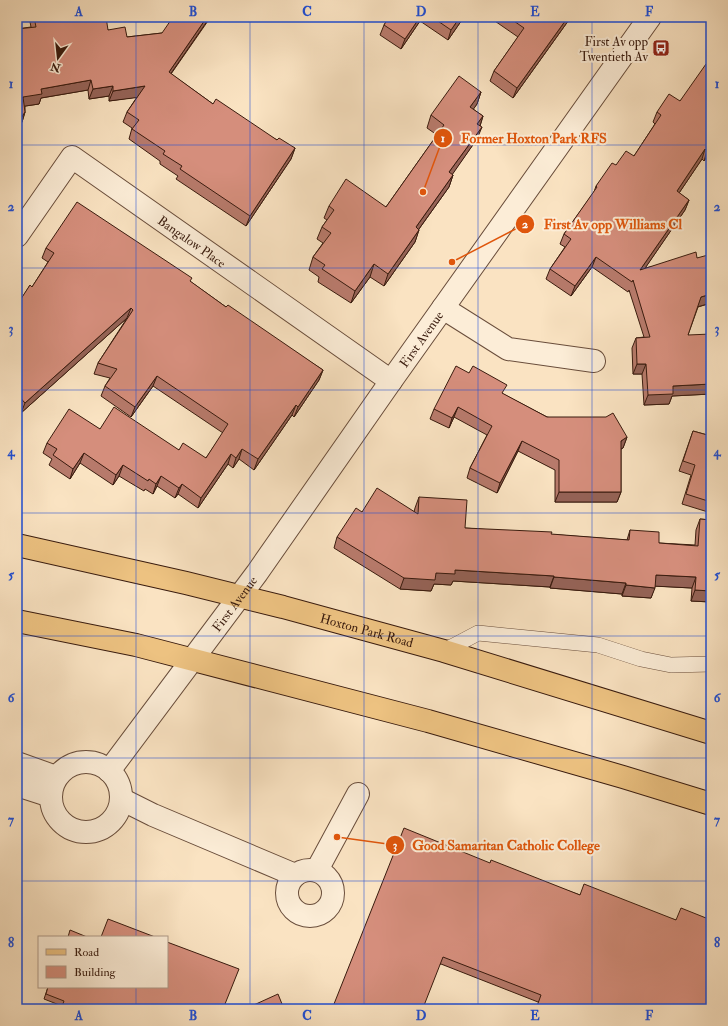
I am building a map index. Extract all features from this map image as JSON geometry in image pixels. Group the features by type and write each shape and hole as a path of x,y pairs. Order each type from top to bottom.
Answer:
{"main road":[{"name":"Hoxton Park Road","path":"17,545 186,583 444,651 711,733"},
{"path":"17,621 136,645 428,722 623,777 711,804"}],"street":[{"name":"First Avenue","path":"110,771 239,597 650,17"},
{"name":"Bangalow Place","path":"17,236 72,157 391,381"},
{"path":"443,308 508,349 594,361"},
{"path":"87,761 99,764 110,771 119,783 121,799 117,814 107,825 92,831 77,831 63,824 54,811 53,787 64,768 75,763 87,761"},
{"path":"17,764 53,787"},
{"path":"17,785 53,787"},
{"path":"317,870 358,794"},
{"path":"121,799 153,815 295,875"},
{"path":"309,869 317,870 324,874 333,886 334,894 332,901 328,908 322,913 314,915 300,913 290,902 288,888 290,881 295,875 302,871 309,869"}],"lane":[{"path":"444,651 478,633 598,645 640,659 672,665 711,664"}],"building":[{"path":"34,17 106,17 108,30 125,27 127,37 162,33 173,17 207,17 169,72 213,104 216,99 277,140 279,138 295,148 250,216 180,169 182,166 163,154 165,151 132,129 139,120 127,112 145,86 113,91 113,86 93,89 91,80 41,89 42,94 23,97 25,112 17,124 17,29 36,27"},
{"path":"389,17 420,17 405,39 384,25"},
{"path":"432,17 460,17 451,30"},
{"path":"508,17 568,17 517,88 494,71 524,28"},
{"path":"706,64 711,68 711,145 707,151 705,149 677,191 689,200 640,270 696,252 697,258 708,255 710,264 711,263 711,294 701,297 688,335 711,334 711,384 673,386 673,394 648,395 646,364 637,364 636,338 650,337 633,280 632,282 596,257 575,286 550,269 571,239 564,234 612,163 616,165 626,151 634,156 661,115 657,112 669,94 680,101"},
{"path":"459,76 481,92 470,107 483,116 477,124 482,127 449,172 453,175 416,227 419,230 388,274 374,264 355,291 322,269 325,265 313,257 331,233 322,227 334,210 329,206 346,179 386,207 444,125 431,115"},
{"path":"77,202 192,278 190,281 226,307 228,305 323,370 298,407 296,405 258,459 242,449 236,458 231,454 201,498 182,484 179,488 161,476 156,484 149,479 148,481 123,465 116,475 84,453 73,469 53,455 57,449 47,443 69,409 100,429 114,407 179,450 183,443 206,458 228,424 157,376 135,407 105,386 117,369 98,363 133,310 131,308 25,403 17,394 17,313 22,308 17,305 30,285 32,287 54,253 46,248"},
{"path":"456,366 469,373 473,366 507,385 502,393 547,417 606,417 613,413 627,437 621,441 621,492 559,492 559,460 522,441 500,483 470,468 492,426 458,407 452,418 434,409"},
{"path":"693,431 711,436 711,502 686,494 695,465 683,461"},
{"path":"377,488 418,514 419,497 467,500 465,528 552,532 551,534 629,540 630,530 659,532 659,543 698,546 700,519 711,520 711,591 695,590 696,577 656,575 655,588 626,585 626,583 554,576 455,570 455,574 436,573 435,580 404,578 337,537 356,508 362,512"},
{"path":"404,828 490,863 491,860 580,895 584,884 676,920 681,908 711,920 711,1009 536,1009 541,995 443,957 423,1008 425,1009 332,1009"},
{"path":"108,919 152,936 101,936"},
{"path":"70,930 85,936 68,936"},
{"path":"168,942 239,969 223,1009 61,1009 64,1001 46,994 48,988 168,988"},
{"path":"278,994 284,1009 245,1009"}],"place":[{"name":"First Av opp Twentieth Av","path":"661,48"},
{"name":"Former Hoxton Park RFS","path":"423,192"},
{"name":"First Av opp Williams Cl","path":"452,262"},
{"name":"Good Samaritan Catholic College","path":"337,837"}]}
